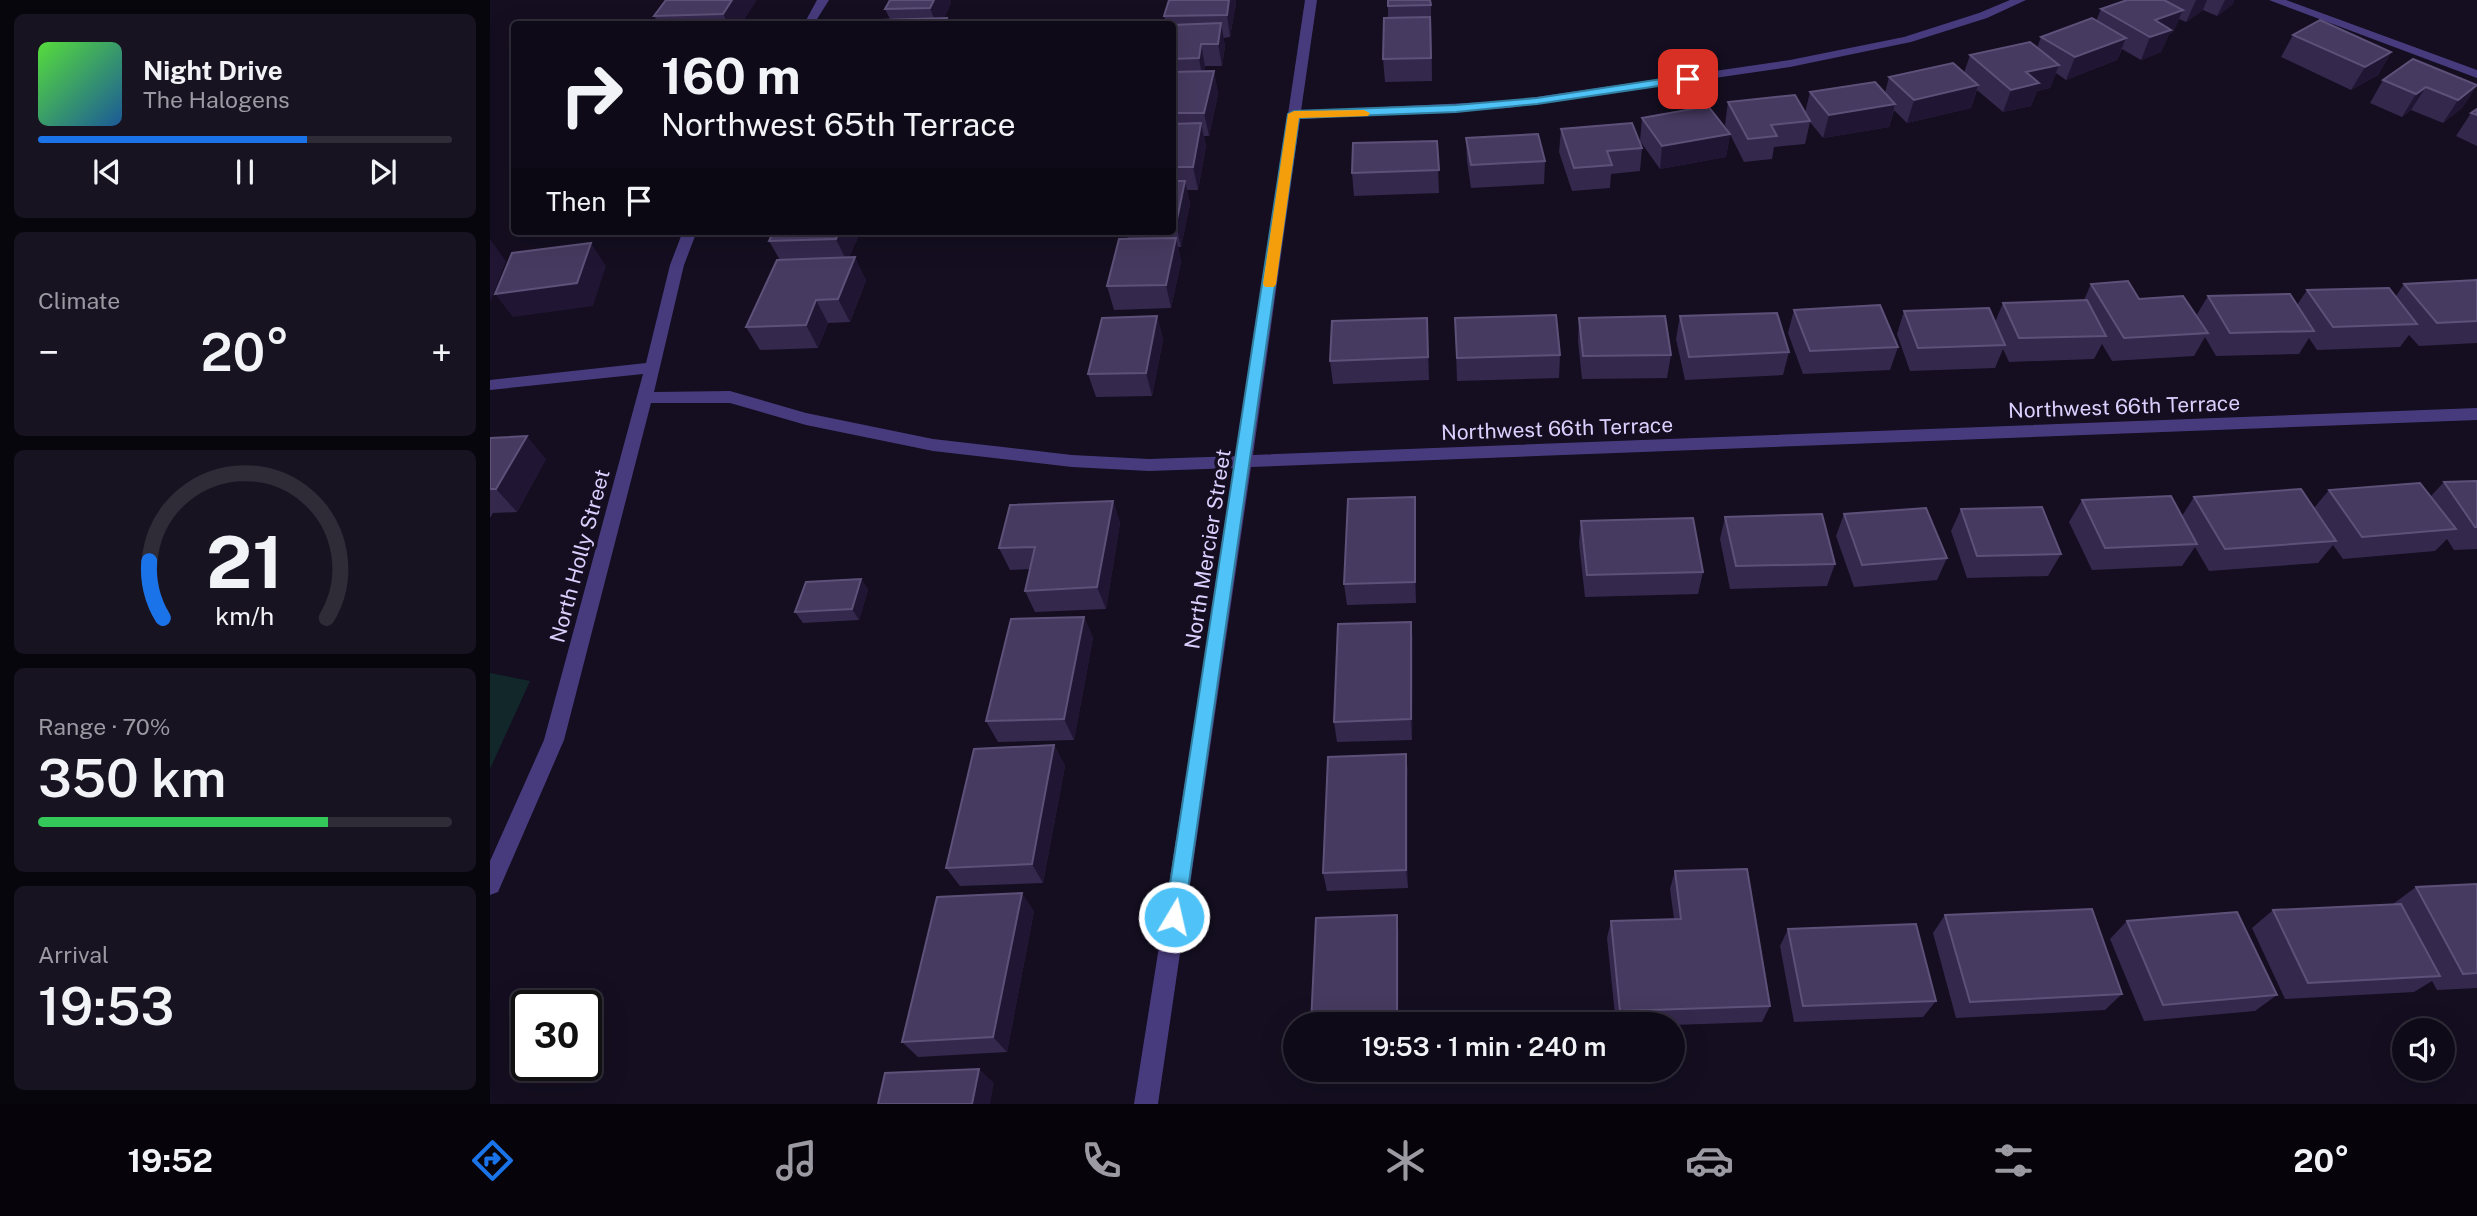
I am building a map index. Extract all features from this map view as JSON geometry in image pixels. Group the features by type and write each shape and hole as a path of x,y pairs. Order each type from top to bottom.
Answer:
{"street":[{"path":"811,21 823,0"},
{"name":"North Mercier Street","path":"1146,1104 1311,0"},
{"path":"1294,114 1376,113 1497,105 1738,71 1906,41 1952,28 2020,0"},
{"path":"2275,0 2477,74"},
{"name":"North Holly Street","path":"490,885 554,740 653,368 677,265 688,235"},
{"path":"490,385 653,368"},
{"name":"Northwest 66th Terrace","path":"645,398 730,397 806,419 933,445 1072,461 1149,465 2477,414"}],"green space":[{"path":"490,673 530,681 490,769"}],"building":[{"path":"666,0 732,0 723,14 654,16"},
{"path":"890,0 934,0 930,8 885,9"},
{"path":"1169,0 1229,0 1227,15 1164,16"},
{"path":"1388,0 1430,0 1431,5 1388,6"},
{"path":"2127,0 2164,0 2183,10 2155,20 2171,30 2150,37 2101,9"},
{"path":"1430,17 1431,58 1383,59 1384,18"},
{"path":"947,18 946,21 881,20"},
{"path":"2092,18 2126,38 2075,57 2041,37"},
{"path":"2320,20 2391,52 2365,67 2293,35"},
{"path":"1221,23 1218,44 1201,44 1199,58 1176,59 1176,25"},
{"path":"2030,42 2059,65 2026,72 2039,83 2011,90 1970,55"},
{"path":"2413,59 2477,85 2458,100 2426,87 2416,94 2383,80"},
{"path":"1953,63 1978,85 1914,100 1889,77"},
{"path":"1214,71 1204,113 1176,113 1176,72"},
{"path":"1875,82 1895,104 1829,115 1810,92"},
{"path":"1795,95 1810,121 1771,125 1777,136 1748,139 1728,102"},
{"path":"1708,106 1730,134 1662,146 1642,118"},
{"path":"1201,123 1193,167 1176,167 1176,124"},
{"path":"1632,123 1642,148 1607,151 1612,165 1574,168 1561,129"},
{"path":"1538,134 1545,161 1471,165 1466,138"},
{"path":"1437,141 1439,170 1352,173 1353,143"},
{"path":"1176,181 1185,181 1176,224"},
{"path":"772,235 838,235 836,239 769,241"},
{"path":"1176,238 1166,285 1107,286 1119,239"},
{"path":"591,243 577,283 495,294 512,253"},
{"path":"855,257 838,299 816,300 806,325 746,327 777,260"},
{"path":"2477,280 2477,321 2437,323 2404,284"},
{"path":"2128,281 2139,299 2183,296 2208,333 2124,338 2091,284"},
{"path":"2389,288 2417,324 2333,327 2307,290"},
{"path":"2290,294 2314,331 2230,333 2208,296"},
{"path":"2087,300 2106,336 2019,338 2003,303"},
{"path":"1880,305 1898,347 1810,351 1794,310"},
{"path":"1989,308 2005,345 1918,348 1904,311"},
{"path":"1777,313 1789,352 1689,357 1680,316"},
{"path":"1556,315 1560,355 1457,358 1455,318"},
{"path":"1157,316 1146,373 1088,374 1102,318"},
{"path":"1665,316 1671,355 1583,356 1579,318"},
{"path":"1427,318 1428,357 1330,361 1332,321"},
{"path":"527,436 496,489 490,489 490,438"},
{"path":"2477,481 2477,527 2475,527 2444,482"},
{"path":"2420,483 2456,529 2362,537 2329,490"},
{"path":"2301,489 2336,541 2225,549 2194,497"},
{"path":"2171,496 2197,544 2105,548 2082,500"},
{"path":"1415,497 1415,582 1344,584 1348,499"},
{"path":"1113,501 1097,587 1025,591 1035,547 999,548 1010,505"},
{"path":"2042,507 2061,554 1977,556 1961,509"},
{"path":"1926,508 1947,558 1862,565 1844,514"},
{"path":"1822,514 1835,564 1736,566 1725,517"},
{"path":"1693,518 1703,572 1587,575 1581,521"},
{"path":"861,579 852,609 795,612 806,582"},
{"path":"1084,617 1064,719 986,721 1011,619"},
{"path":"1411,622 1411,719 1334,722 1338,624"},
{"path":"1054,745 1032,864 946,868 974,749"},
{"path":"1406,754 1406,870 1323,873 1328,757"},
{"path":"1747,869 1770,1006 1620,1011 1611,921 1681,919 1675,871"},
{"path":"2477,884 2477,973 2463,974 2416,887"},
{"path":"1022,893 993,1037 902,1042 937,897"},
{"path":"2401,904 2440,976 2308,983 2273,910"},
{"path":"2092,909 2122,994 1970,1002 1945,915"},
{"path":"2237,912 2277,995 2163,1005 2127,921"},
{"path":"1397,915 1397,1012 1312,1012 1316,918"},
{"path":"1916,924 1936,1001 1803,1006 1788,929"},
{"path":"979,1069 972,1104 878,1104 885,1073"}],"slow traffic":[{"path":"1270,284 1294,114 1364,113"}],"route":[{"path":"1174,917 1294,114 1456,109 1537,101 1688,79"}]}
